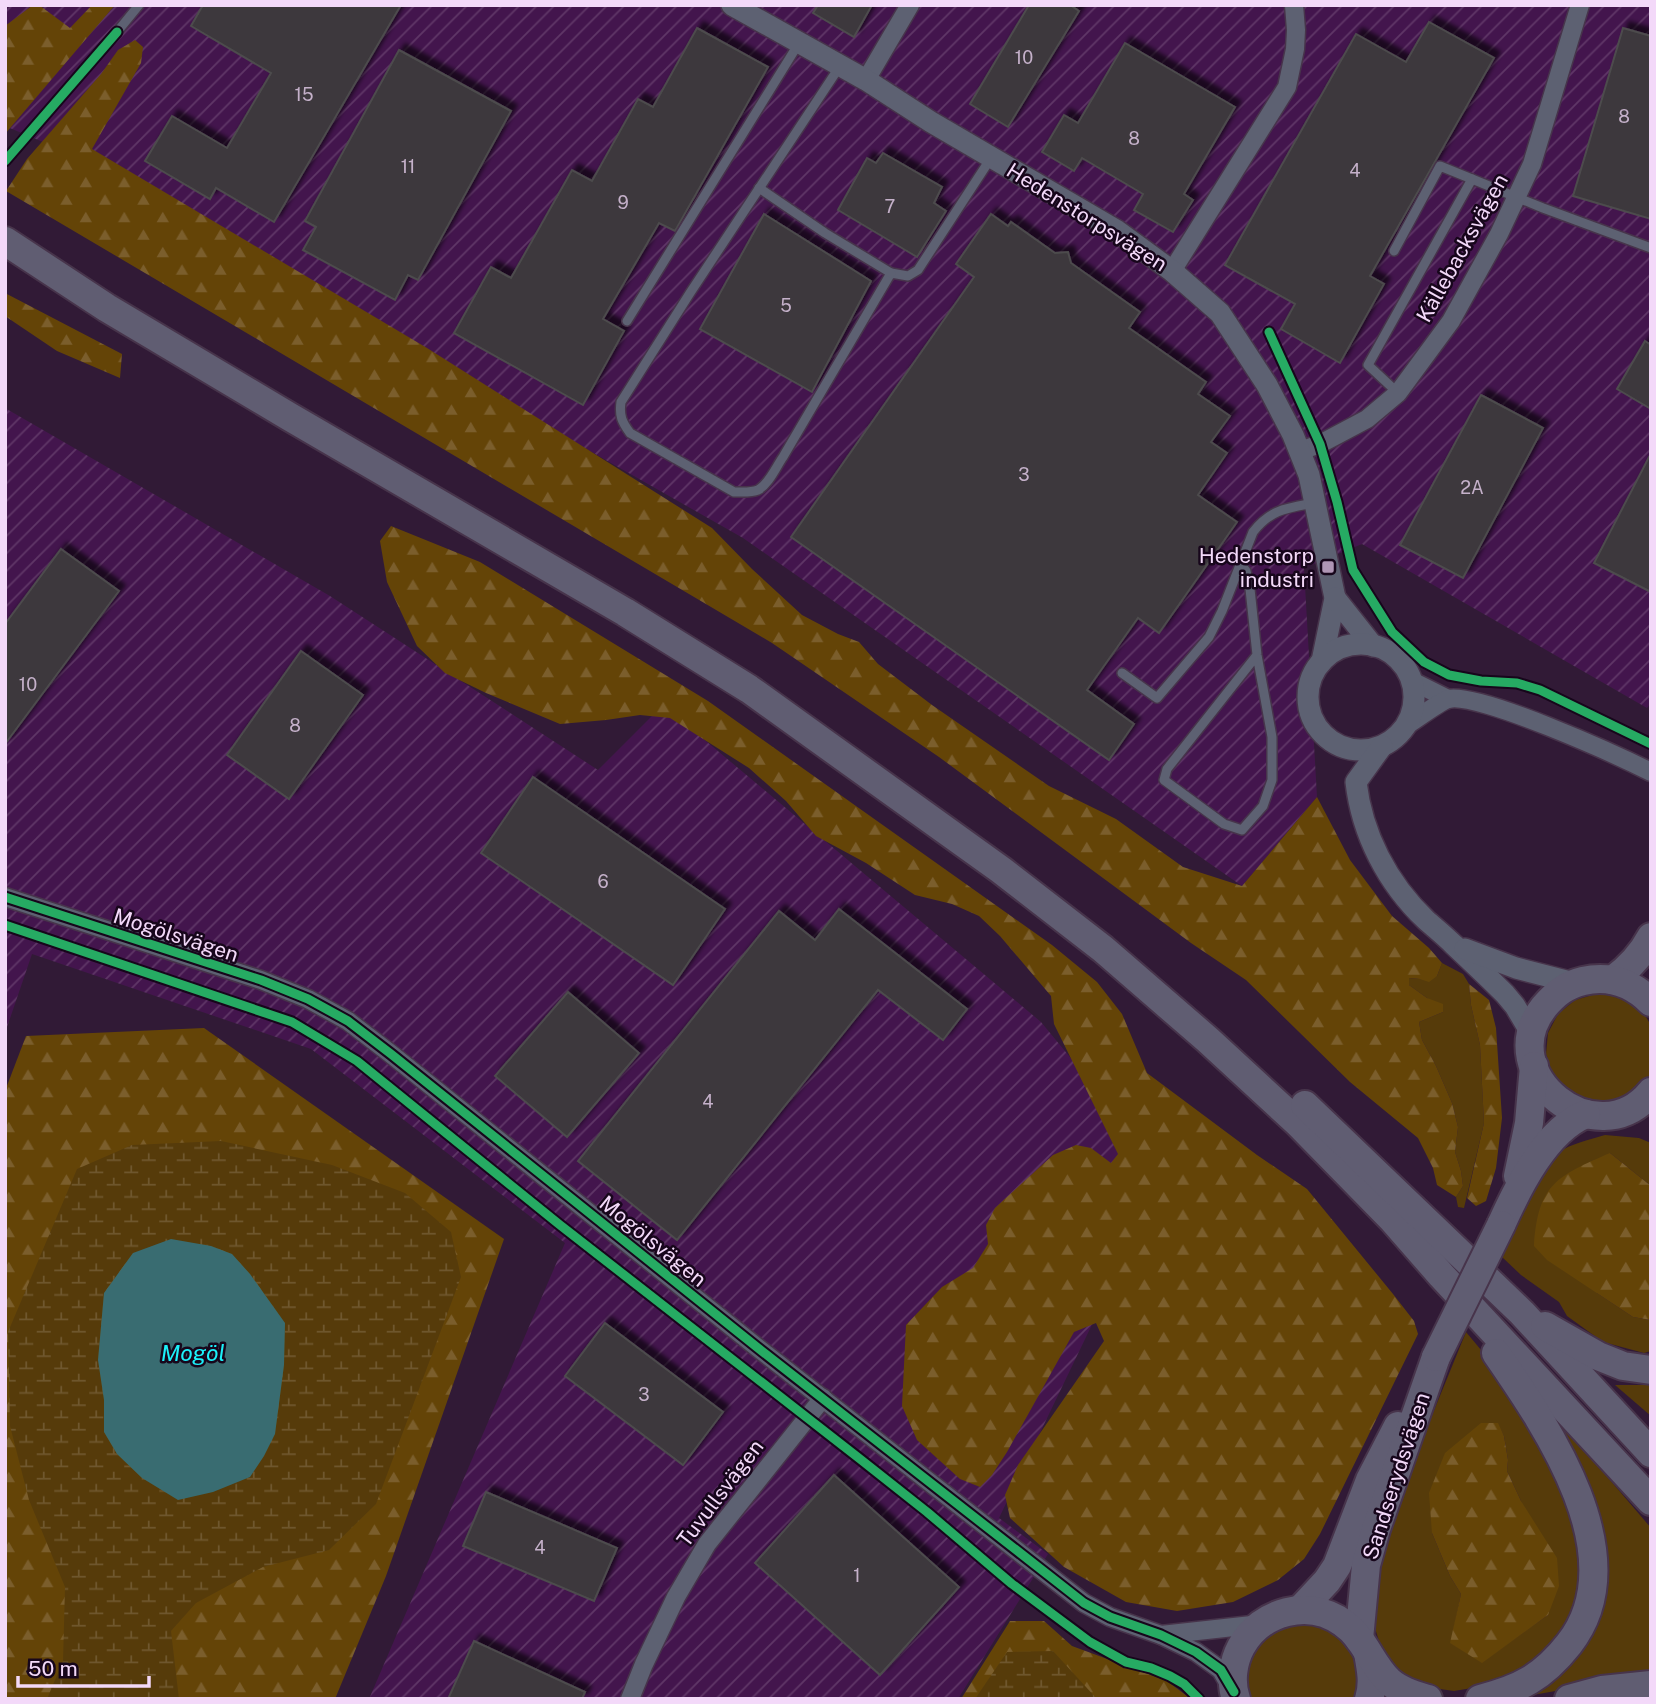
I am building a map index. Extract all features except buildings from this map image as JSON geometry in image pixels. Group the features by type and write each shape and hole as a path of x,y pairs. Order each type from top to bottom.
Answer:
{"highway":[{"path":"5,222 117,295 298,404 510,523 756,674 1009,854 1209,1017 1332,1130 1522,1313 1651,1452"},
{"path":"5,242 130,321 636,619 748,689 1001,870 1103,949 1208,1040 1317,1142 1393,1220 1651,1501"},
{"path":"1613,980 1630,967 1645,950 1651,937"},
{"path":"1651,1002 1639,991 1613,980 1593,979 1574,983 1553,996 1541,1011 1531,1033 1534,1066 1549,1094 1572,1110 1586,1114 1618,1113 1633,1107 1651,1091"},
{"name":"Sandserydsvägen","path":"1507,1212 1525,1145 1534,1066"},
{"path":"1618,1113 1651,1122"},
{"name":"Sandserydsvägen","path":"1300,1610 1337,1566 1377,1466 1436,1357 1507,1212 1544,1148 1574,1119 1586,1114"},
{"path":"1441,1275 1543,1426 1582,1505 1593,1548 1591,1598 1573,1638 1545,1670 1525,1684 1480,1699"},
{"path":"1522,1313 1598,1356 1623,1366 1651,1370"},
{"name":"Sandserydsvägen","path":"1369,1699 1372,1691 1372,1670 1363,1646 1366,1565 1436,1357"},
{"path":"1235,1696 1233,1673 1237,1654 1247,1637 1261,1624 1279,1614 1300,1610 1323,1613 1343,1623 1390,1682 1410,1694 1428,1699"},
{"path":"1569,1699 1602,1690 1651,1685"}],"street":[{"name":"Hedenstorpsvägen","path":"732,5 866,80 931,122 1116,230 1172,271 1220,313 1267,385 1300,451 1316,503 1335,598 1322,661"},
{"path":"866,80 910,5"},
{"name":"Källebacksvägen","path":"1300,451 1320,444 1367,419 1398,393 1451,321 1518,197 1532,164 1580,5"},
{"path":"1172,271 1286,87 1295,49 1296,30 1291,6"},
{"path":"1335,598 1373,646"},
{"path":"1407,725 1415,704 1412,681 1398,658 1382,648 1364,644 1346,646 1322,661 1312,677 1308,695 1310,713 1356,782 1363,821 1383,865 1411,905 1505,994 1531,1033"},
{"path":"1412,681 1448,699 1482,702 1513,713 1620,756 1651,772"},
{"path":"1325,737 1352,750 1368,750 1382,746 1394,740 1407,725 1448,699"},
{"path":"1356,782 1382,746"},
{"name":"Mogölsvägen","path":"5,897 261,980 308,999 348,1021 1084,1603 1110,1617 1161,1635 1196,1652 1221,1670 1235,1696"},
{"path":"1453,944 1516,968 1574,983"},
{"name":"Tuvullsvägen","path":"629,1699 676,1597 707,1544 823,1398"},
{"name":"Mogölsvägen","path":"1161,1635 1261,1624"}],"lane":[{"path":"117,32 139,5"},
{"path":"627,321 799,43"},
{"path":"840,66 621,402 619,414 622,423 631,433 734,492 757,490 767,481 783,457 891,273"},
{"path":"759,188 825,233 891,273 908,276 918,270 992,157"},
{"path":"1394,251 1440,166 1651,248"},
{"path":"1398,393 1368,365 1472,179"},
{"path":"1122,673 1157,698 1209,637 1253,531 1272,513 1316,503"},
{"path":"1241,565 1247,571 1257,655 1272,737 1272,780 1263,806 1242,830 1224,824 1164,780 1167,769 1257,655"}],"shaded area":[{"path":"5,5 1651,5 1651,703 1647,708 1362,544 1304,568 1317,797 1242,886 743,538 55,147 5,126"},
{"path":"5,408 330,596 598,770 663,705 1041,1022 1102,1096 1127,1183 1111,1285 999,1518 1048,1554 958,1699 369,1699 565,1243 311,1049 32,954 5,1033"}],"green space":[{"path":"33,5 39,5 70,28 92,5 115,5 5,134 5,26"},
{"path":"135,40 143,47 141,63 92,149 427,348 712,528 802,615 859,642 878,664 932,705 1049,786 1116,819 1183,867 1242,886 1317,797 1350,860 1392,916 1442,963 1437,976 1429,982 1409,978 1409,985 1427,998 1443,1004 1443,1012 1419,1022 1422,1040 1452,1103 1458,1127 1455,1152 1463,1186 1456,1197 1437,1185 1433,1168 1418,1138 1350,1082 1246,980 1191,943 939,757 772,643 6,191 27,159 101,74 118,50"},
{"path":"5,293 122,354 120,378 57,351 5,316"},
{"path":"391,526 480,562 708,701 1052,945 1097,982 1122,1014 1147,1073 1307,1189 1414,1321 1418,1334 1320,1534 1304,1559 1278,1580 1233,1602 1177,1611 1126,1602 1064,1567 1010,1518 1005,1495 1018,1465 1104,1341 1096,1323 1074,1332 1007,1452 992,1475 980,1487 960,1479 917,1440 902,1406 906,1325 942,1287 973,1268 988,1244 986,1225 995,1208 1053,1155 1076,1145 1091,1148 1111,1163 1118,1154 1054,1024 1051,996 1000,936 979,916 952,904 915,895 866,863 816,836 786,801 749,768 670,718 640,715 560,724 445,673 417,646 387,582 380,541"},
{"path":"1442,963 1463,974 1469,984 1480,1045 1484,1123 1464,1208 1458,1207 1456,1197 1463,1186 1455,1152 1458,1127 1452,1103 1422,1040 1419,1022 1443,1012 1409,985 1409,978 1437,976"},
{"path":"1469,984 1489,1000 1496,1028 1502,1118 1496,1168 1486,1201 1476,1206 1467,1198 1484,1123 1480,1045"},
{"path":"1596,994 1627,1000 1644,1014 1651,1025 1651,1073 1637,1091 1607,1104 1576,1098 1553,1075 1546,1054 1548,1033 1558,1014 1575,1000"},
{"path":"204,1028 504,1239 386,1576 335,1699 5,1699 5,1091 26,1036"},
{"path":"1605,1135 1639,1138 1651,1143 1651,1186 1610,1153 1597,1293 1633,1317 1651,1320 1651,1351 1644,1353 1603,1342 1567,1316 1559,1302 1521,1275 1502,1257 1534,1185 1550,1160 1569,1147"},
{"path":"221,1141 332,1165 405,1193 451,1232 461,1277 376,1504 329,1550 263,1567 196,1603 171,1631 179,1699 47,1699 63,1661 65,1587 29,1500 10,1426 8,1332 77,1169 132,1145","holes":["211,1246 232,1254 285,1323 284,1365 275,1434 142,1478 117,1454 104,1432 104,1400 98,1360 104,1293 133,1253"]},
{"path":"1610,1153 1651,1186 1651,1320 1633,1317 1547,1260 1534,1246 1540,1209 1554,1185 1576,1169"},
{"path":"1466,1332 1502,1375 1559,1473 1583,1562 1574,1609 1535,1662 1505,1679 1454,1691 1406,1680 1384,1657 1369,1609 1384,1533","holes":["1497,1423 1504,1436 1507,1471 1521,1501 1548,1615 1482,1662 1451,1643 1461,1594 1450,1576 1432,1533"]},
{"path":"1615,1385 1651,1385 1651,1416"},
{"path":"1546,1405 1651,1528 1651,1674 1533,1695 1553,1683 1579,1653 1602,1604"},
{"path":"1481,1423 1498,1423 1504,1436 1507,1471 1521,1501 1557,1558 1559,1586 1548,1615 1482,1663 1450,1643 1461,1594 1450,1576 1432,1533 1429,1493 1445,1453"},
{"path":"1010,1621 1044,1621 1072,1646 1167,1681 1191,1699 961,1699"},
{"path":"1298,1621 1333,1628 1358,1655 1359,1699 1250,1699 1246,1680 1251,1656 1265,1636"},
{"path":"1053,1651 1097,1699 975,1699 1007,1652"}],"water":[{"name":"Mogöl","path":"171,1239 211,1246 232,1254 285,1323 284,1365 275,1434 264,1456 250,1477 213,1492 178,1500 142,1478 117,1454 104,1432 104,1400 98,1360 104,1293 133,1253"}],"cycle path":[{"path":"5,161 117,32"},
{"path":"1269,332 1320,444 1353,570 1392,632 1424,662 1449,675 1481,681 1517,683 1540,690 1651,744"},
{"path":"5,897 261,980 308,999 348,1021 758,1348 1084,1603 1110,1617 1161,1635 1196,1652 1221,1670 1234,1692"},
{"path":"5,925 292,1022 357,1061 560,1225 927,1512 1012,1584 1090,1642 1126,1662 1170,1676 1184,1684 1199,1699"}],"place":[{"name":"Hedenstorp industri","path":"1328,567"}]}
